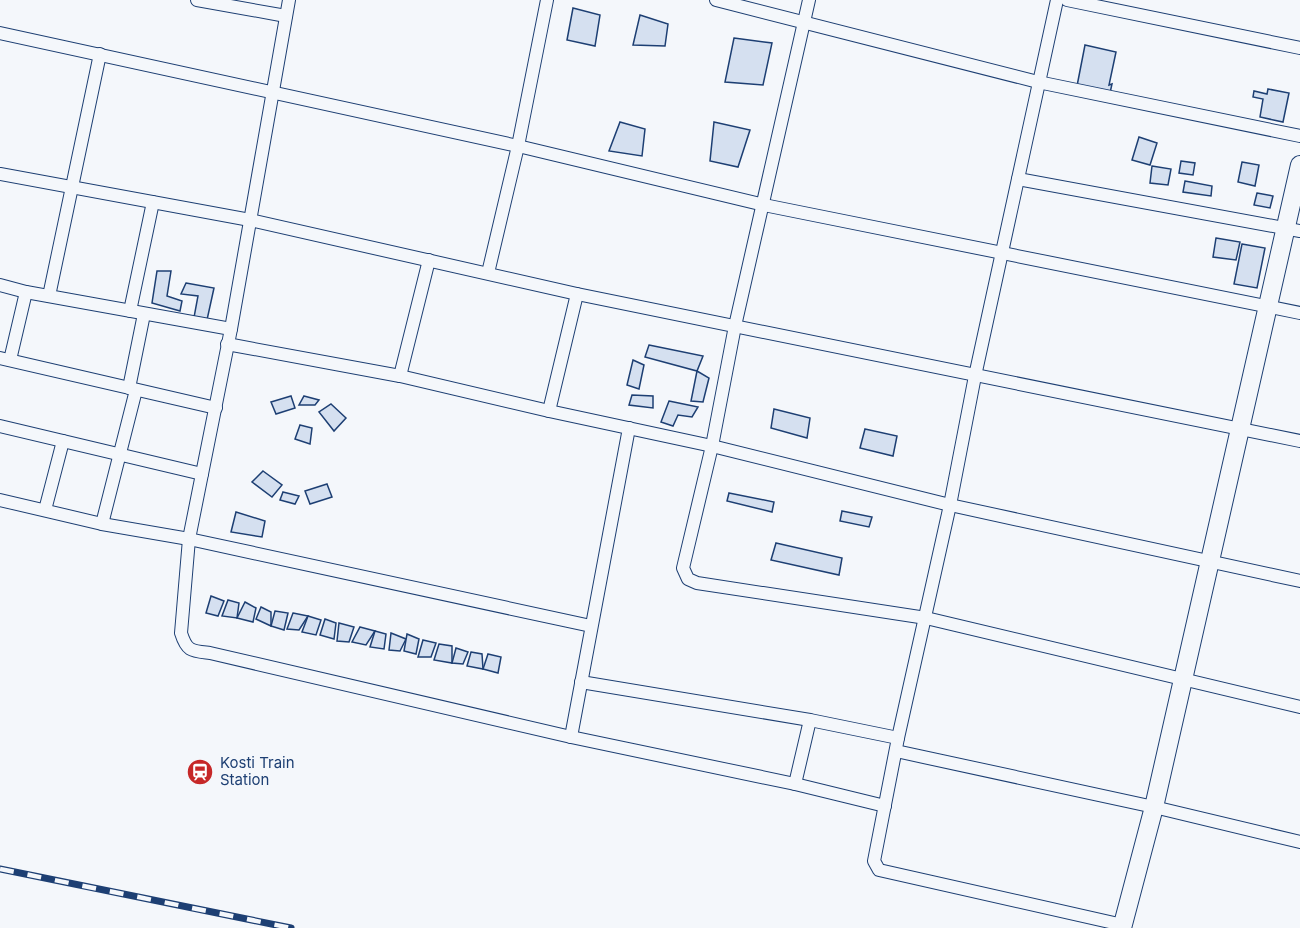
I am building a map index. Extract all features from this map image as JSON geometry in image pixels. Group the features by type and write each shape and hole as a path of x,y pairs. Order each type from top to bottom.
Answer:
{"street":[{"path":"196,0 286,16"},
{"path":"289,0 231,329 189,539 181,633 184,644 191,651 210,653 885,806"},
{"path":"488,273 518,146 547,0"},
{"path":"716,0 1038,82 1300,136"},
{"path":"809,0 735,326 712,446 683,568 688,579 697,583 926,618 1300,707"},
{"path":"1057,0 975,376 926,618 898,738 874,861 879,870 1122,927 1154,807 1267,308 1292,229 1300,165"},
{"path":"1067,0 1300,48"},
{"path":"0,33 518,146 764,205 1300,313"},
{"path":"49,296 100,54"},
{"path":"0,174 250,220 577,294 1300,441"},
{"path":"1018,179 1292,229"},
{"path":"130,311 153,202"},
{"path":"400,376 429,260"},
{"path":"0,285 26,292 231,329"},
{"path":"26,292 5,359 216,408"},
{"path":"549,411 577,294"},
{"path":"102,524 133,389 144,314"},
{"path":"227,344 400,376 712,446 950,505 1300,581"},
{"path":"570,736 629,428"},
{"path":"1,430 63,441 202,474"},
{"path":"45,510 63,441"},
{"path":"0,500 102,524 189,539 591,626"},
{"path":"581,682 810,720 898,738"},
{"path":"795,784 810,720"},
{"path":"896,751 1154,807 1300,842"}],"building":[{"path":"573,8 600,15 595,46 567,40"},
{"path":"640,15 668,24 665,46 633,45"},
{"path":"734,38 772,43 763,85 725,82"},
{"path":"1085,45 1116,52 1109,85 1112,84 1110,93 1077,86"},
{"path":"1268,89 1289,93 1283,122 1260,117 1263,99 1253,97 1254,91 1267,94"},
{"path":"620,122 645,129 642,156 609,151"},
{"path":"714,122 750,130 738,167 710,161"},
{"path":"1139,137 1157,143 1150,165 1132,160"},
{"path":"1181,161 1195,163 1193,175 1179,173"},
{"path":"1242,162 1259,165 1255,186 1238,182"},
{"path":"1152,166 1171,169 1168,185 1150,183"},
{"path":"1185,181 1212,186 1211,196 1183,192"},
{"path":"1257,193 1273,196 1270,208 1254,205"},
{"path":"1216,238 1240,242 1236,260 1213,257"},
{"path":"1242,244 1265,248 1257,288 1234,284"},
{"path":"157,271 171,271 167,296 182,301 180,311 152,303"},
{"path":"186,283 214,288 205,329 192,328 198,296 181,294"},
{"path":"649,345 703,356 697,371 645,357"},
{"path":"633,360 644,365 639,389 627,385"},
{"path":"697,371 709,378 703,402 691,401"},
{"path":"632,395 653,396 653,408 629,405"},
{"path":"291,396 295,408 276,414 271,402"},
{"path":"304,396 319,400 315,405 299,405"},
{"path":"669,401 698,407 692,417 678,415 673,426 661,422"},
{"path":"331,404 346,418 334,431 319,412"},
{"path":"774,409 810,418 807,438 771,428"},
{"path":"300,425 312,428 310,444 295,439"},
{"path":"865,429 897,436 893,456 860,448"},
{"path":"263,471 282,485 272,497 252,482"},
{"path":"327,484 332,497 310,504 305,491"},
{"path":"283,492 299,496 295,504 280,500"},
{"path":"729,493 774,502 772,512 727,501"},
{"path":"842,511 872,517 869,527 840,521"},
{"path":"236,512 265,521 262,537 231,532"},
{"path":"776,543 842,558 839,575 771,560"},
{"path":"211,596 224,601 218,616 206,613"},
{"path":"228,600 239,603 237,618 222,616"},
{"path":"245,602 256,608 253,622 237,618"},
{"path":"261,607 271,612 271,626 256,619"},
{"path":"275,611 288,613 284,630 271,626"},
{"path":"293,613 308,616 299,630 287,629"},
{"path":"308,616 321,620 316,635 302,632"},
{"path":"325,619 336,623 334,639 320,635"},
{"path":"339,623 354,627 349,642 337,641"},
{"path":"360,627 375,631 366,645 352,642"},
{"path":"375,631 386,634 384,649 370,647"},
{"path":"391,633 406,639 400,651 389,650"},
{"path":"407,634 419,639 416,654 404,651"},
{"path":"423,640 436,643 431,657 418,657"},
{"path":"439,644 452,646 452,663 434,660"},
{"path":"456,648 468,652 463,664 452,663"},
{"path":"471,652 482,654 483,669 467,666"},
{"path":"488,654 501,657 498,673 483,669"}],"railway":[{"path":"0,869 291,928"}],"place":[{"name":"Kosti Train Station","path":"200,772"}]}
